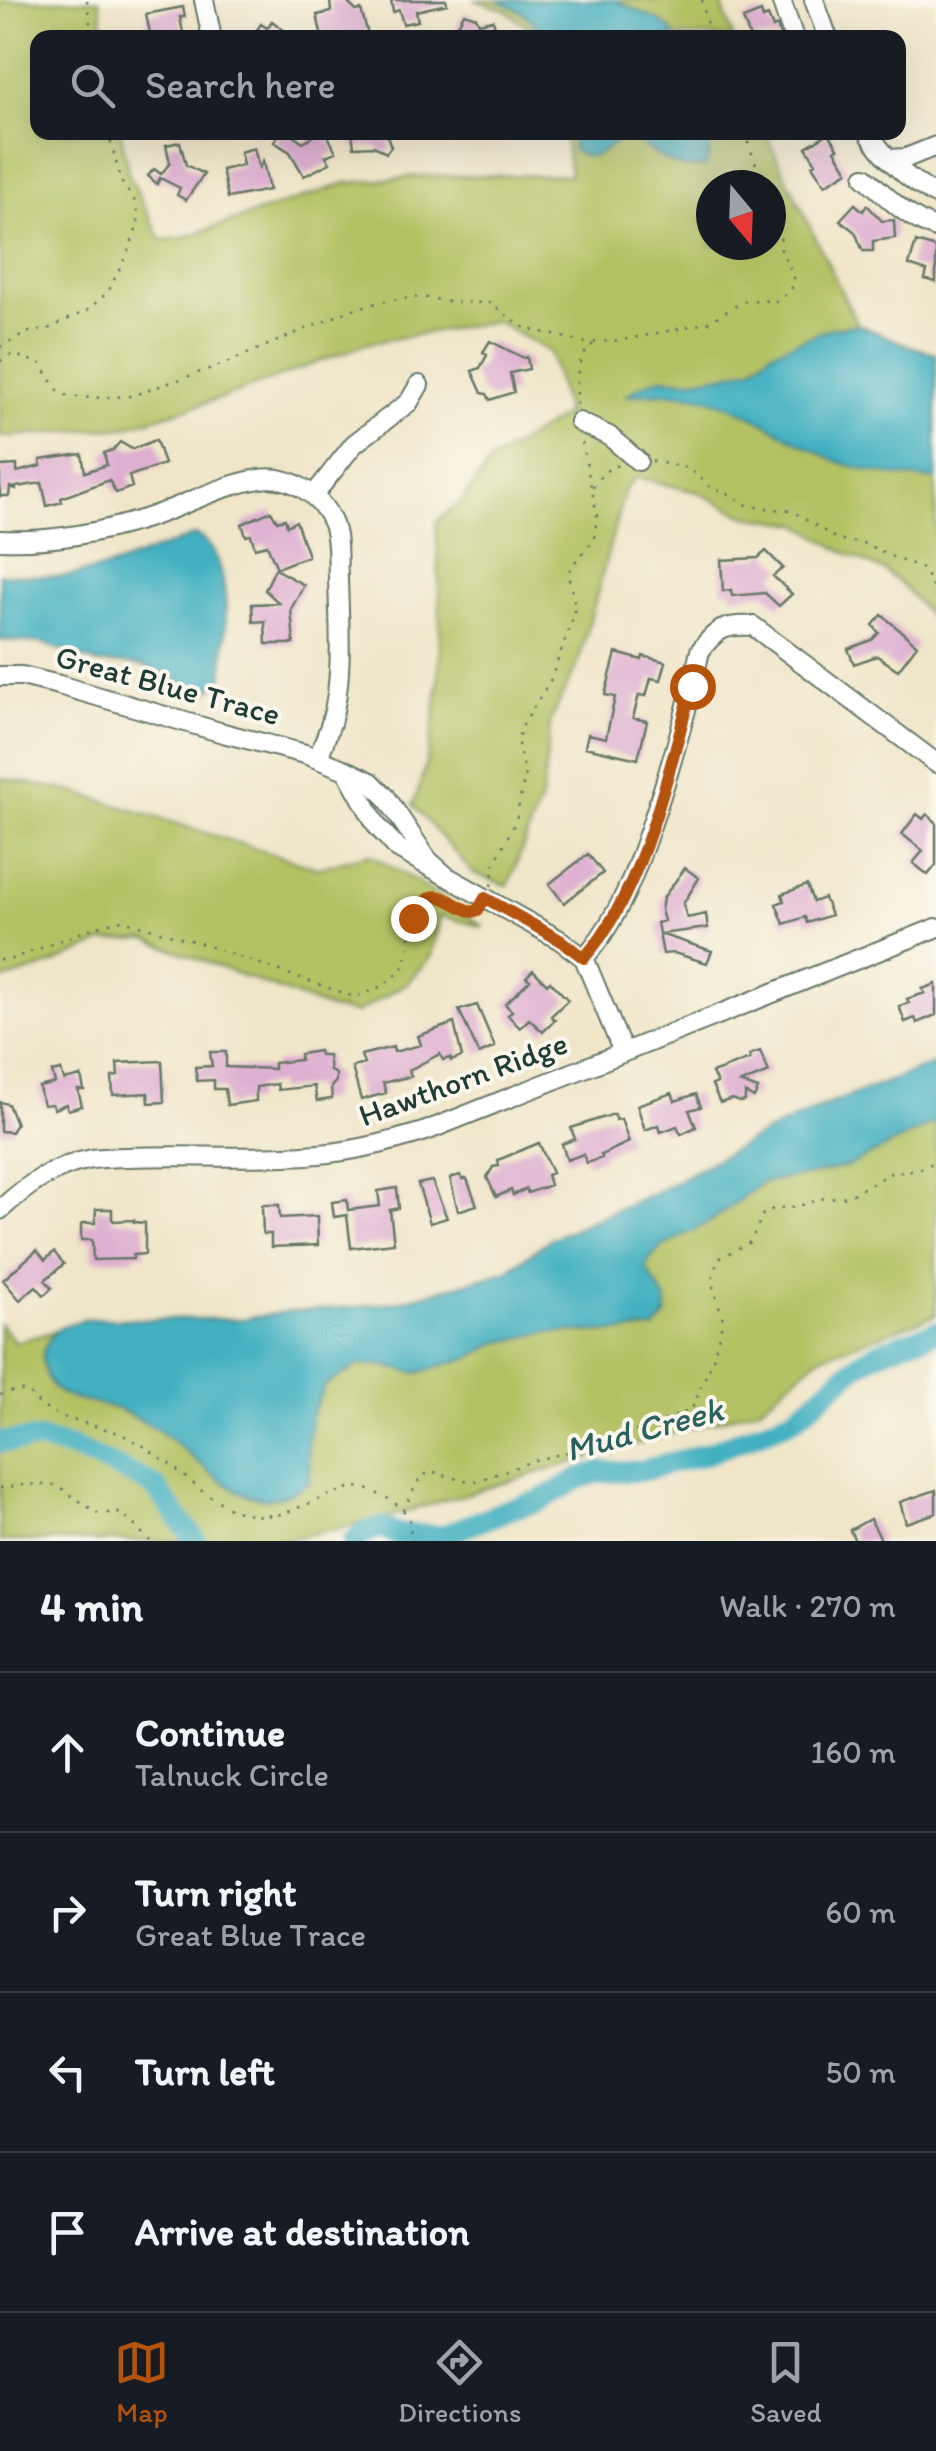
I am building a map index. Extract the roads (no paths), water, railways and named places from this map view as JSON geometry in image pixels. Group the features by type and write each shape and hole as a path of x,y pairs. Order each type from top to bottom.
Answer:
{"street":[{"path":"204,0 210,30"},
{"path":"781,0 791,30"},
{"path":"814,0 825,30"},
{"path":"874,140 909,179 936,195"},
{"path":"889,159 906,158 936,146"},
{"path":"865,177 897,206 936,228"},
{"path":"313,496 354,444 409,402 419,385"},
{"path":"580,422 608,436 638,461"},
{"path":"0,540 59,537 106,529 262,478 306,489 320,503 337,543 337,692 318,759"},
{"path":"624,1052 584,958 613,918 630,884 667,776 700,651 712,634 732,624 753,626 936,763"},
{"name":"Great Blue Trace","path":"0,676 22,676 59,685 318,759 371,782 386,797 428,860 446,876 560,940 584,958"},
{"name":"Hawthorn Ridge","path":"0,1210 46,1174 92,1159 305,1155 383,1144 936,928"}],"water":[{"path":"497,0 614,0 670,30 538,30 512,6"},
{"path":"572,140 624,140 591,156 573,150"},
{"path":"632,140 709,140 709,156 706,166 684,167"},
{"path":"858,325 936,354 936,480 898,476 837,461 710,399 668,393 625,396 661,378 688,380 752,368 771,352 830,328"},
{"path":"195,535 208,545 217,560 225,600 222,680 206,693 144,666 99,664 42,643 0,640 0,574 62,577 110,567"},
{"path":"936,1063 936,1122 848,1166 763,1182 711,1221 662,1247 650,1258 646,1268 666,1300 667,1314 655,1329 546,1332 497,1343 473,1356 418,1373 359,1365 326,1385 311,1417 310,1482 286,1494 260,1498 233,1488 158,1430 117,1409 62,1394 48,1379 43,1356 49,1339 63,1326 82,1320 242,1319 356,1307 400,1301 508,1270 550,1239 660,1190 760,1135"}],"waterway":[{"name":"Mud Creek","path":"354,1541 381,1527 398,1534 442,1536 539,1501 599,1472 641,1471 708,1453 791,1420 870,1357 936,1332"},
{"name":"Mud Creek","path":"0,1442 38,1440 72,1448 133,1475 154,1486 196,1541"}]}
